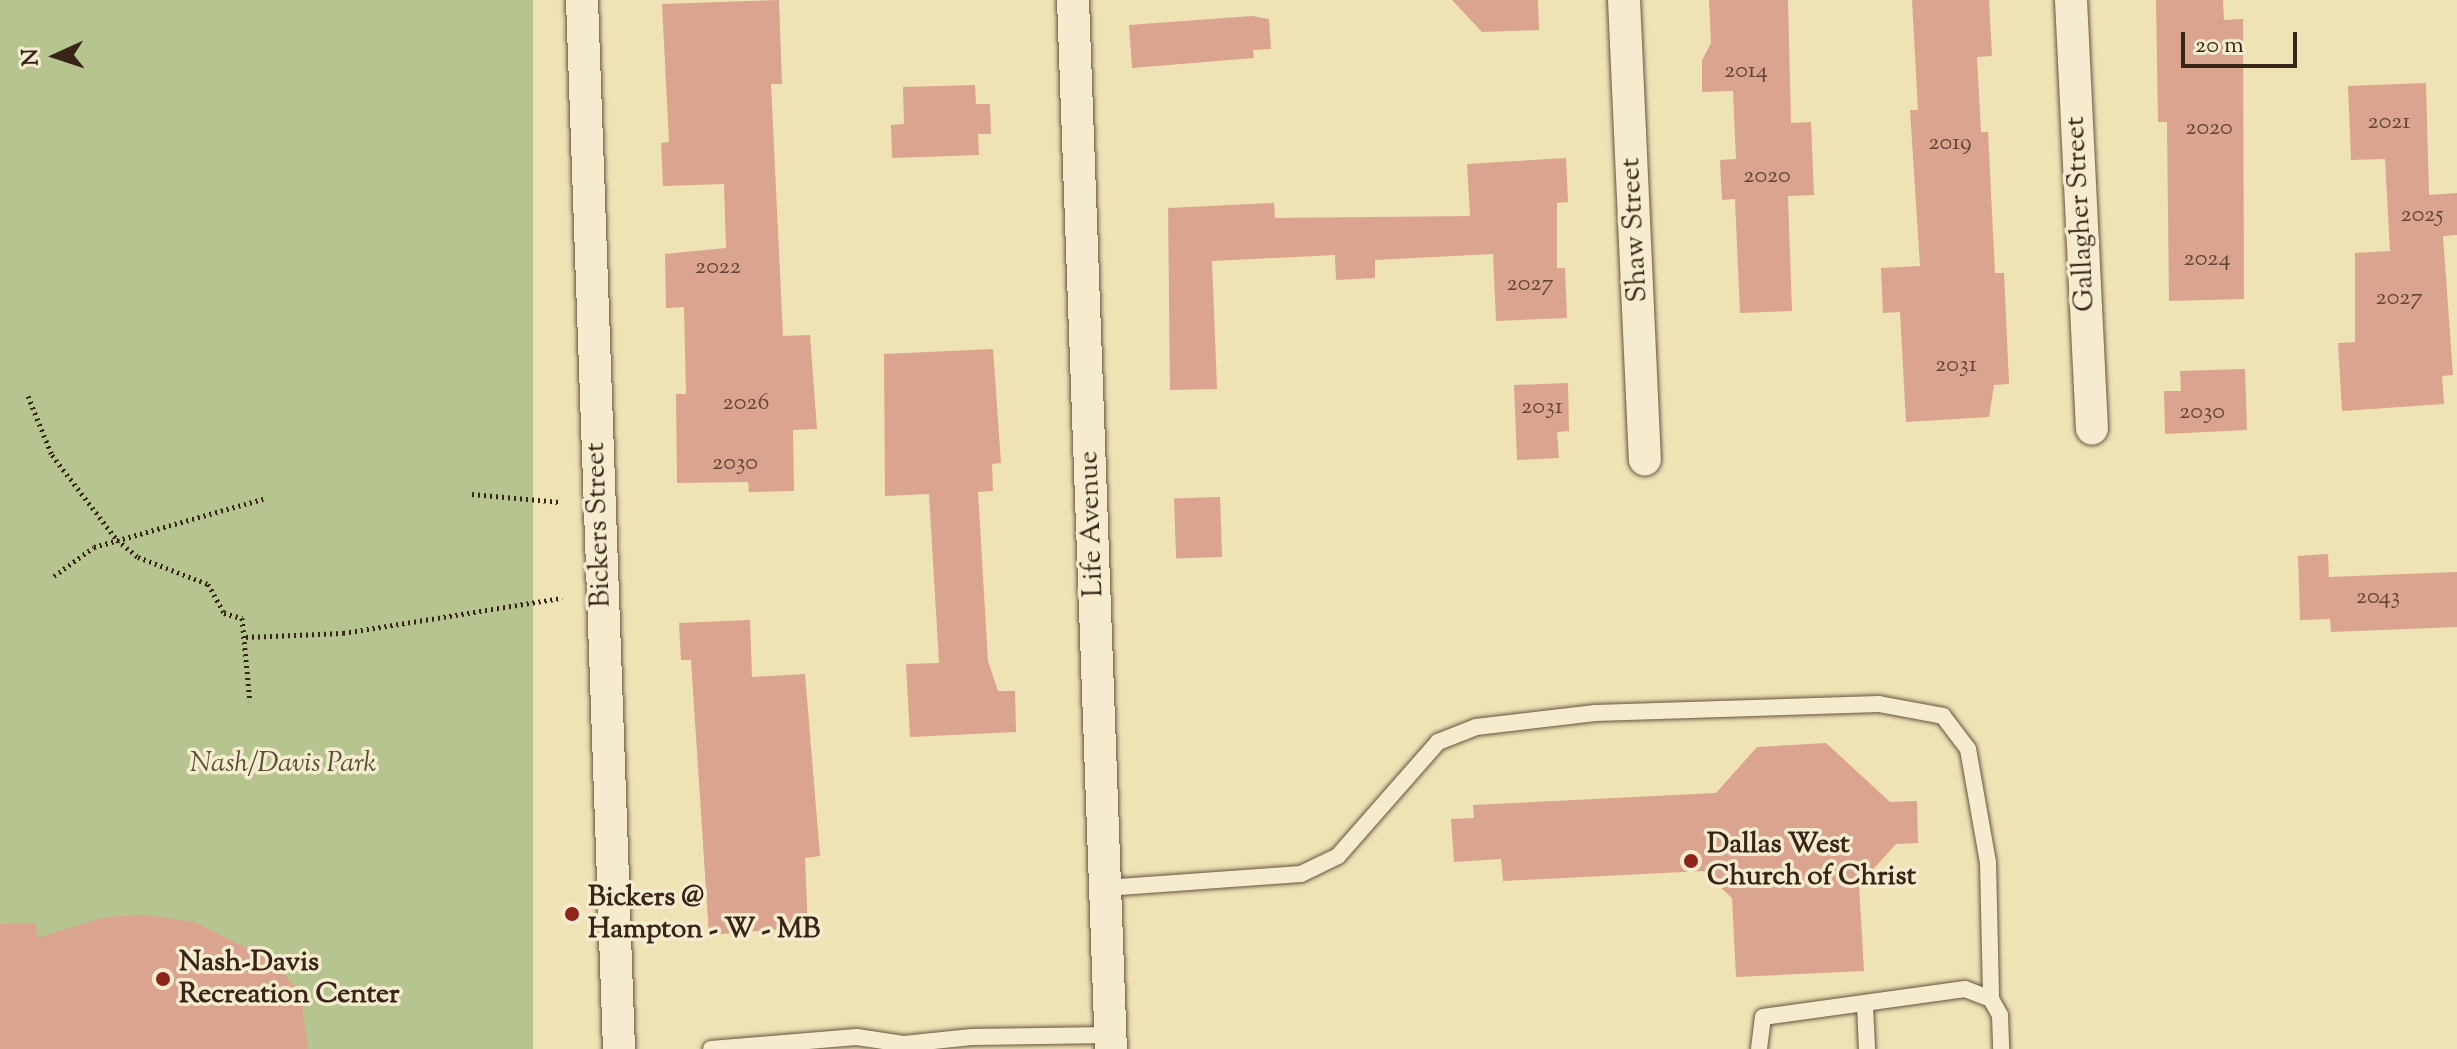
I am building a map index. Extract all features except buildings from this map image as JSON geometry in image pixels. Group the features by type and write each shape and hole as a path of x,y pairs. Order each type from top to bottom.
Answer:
{"street":[{"name":"Bickers Street","path":"582,0 619,1049"},
{"name":"Life Avenue","path":"1073,0 1110,1042"},
{"name":"Shaw Street","path":"1624,0 1645,460"},
{"name":"Gallagher Street","path":"2071,0 2092,428"}],"lane":[{"path":"1105,888 1301,874 1338,856 1438,742 1476,727 1595,713 1879,704 1943,716 1968,749 1988,862 1991,999 2000,1015 2001,1049"},
{"path":"1759,1049 1763,1017 1865,1006 1903,993 1965,989 1991,999"},
{"path":"1865,1006 1867,1049"},
{"path":"711,1049 857,1037 905,1046 1110,1042"}],"path":[{"path":"28,396 52,455 117,540 138,557 208,584 224,613 242,618 250,702"},
{"path":"472,494 560,502"},
{"path":"54,576 94,547 263,499"},
{"path":"246,637 343,633 562,598"}],"green space":[{"name":"Nash/Davis Park","path":"0,0 533,0 533,1049 0,1049"}],"place":[{"name":"Dallas West Church of Christ","path":"1691,861"},
{"name":"Bickers @ Hampton - W - MB","path":"572,914"},
{"name":"Nash-Davis Recreation Center","path":"163,979"}]}
